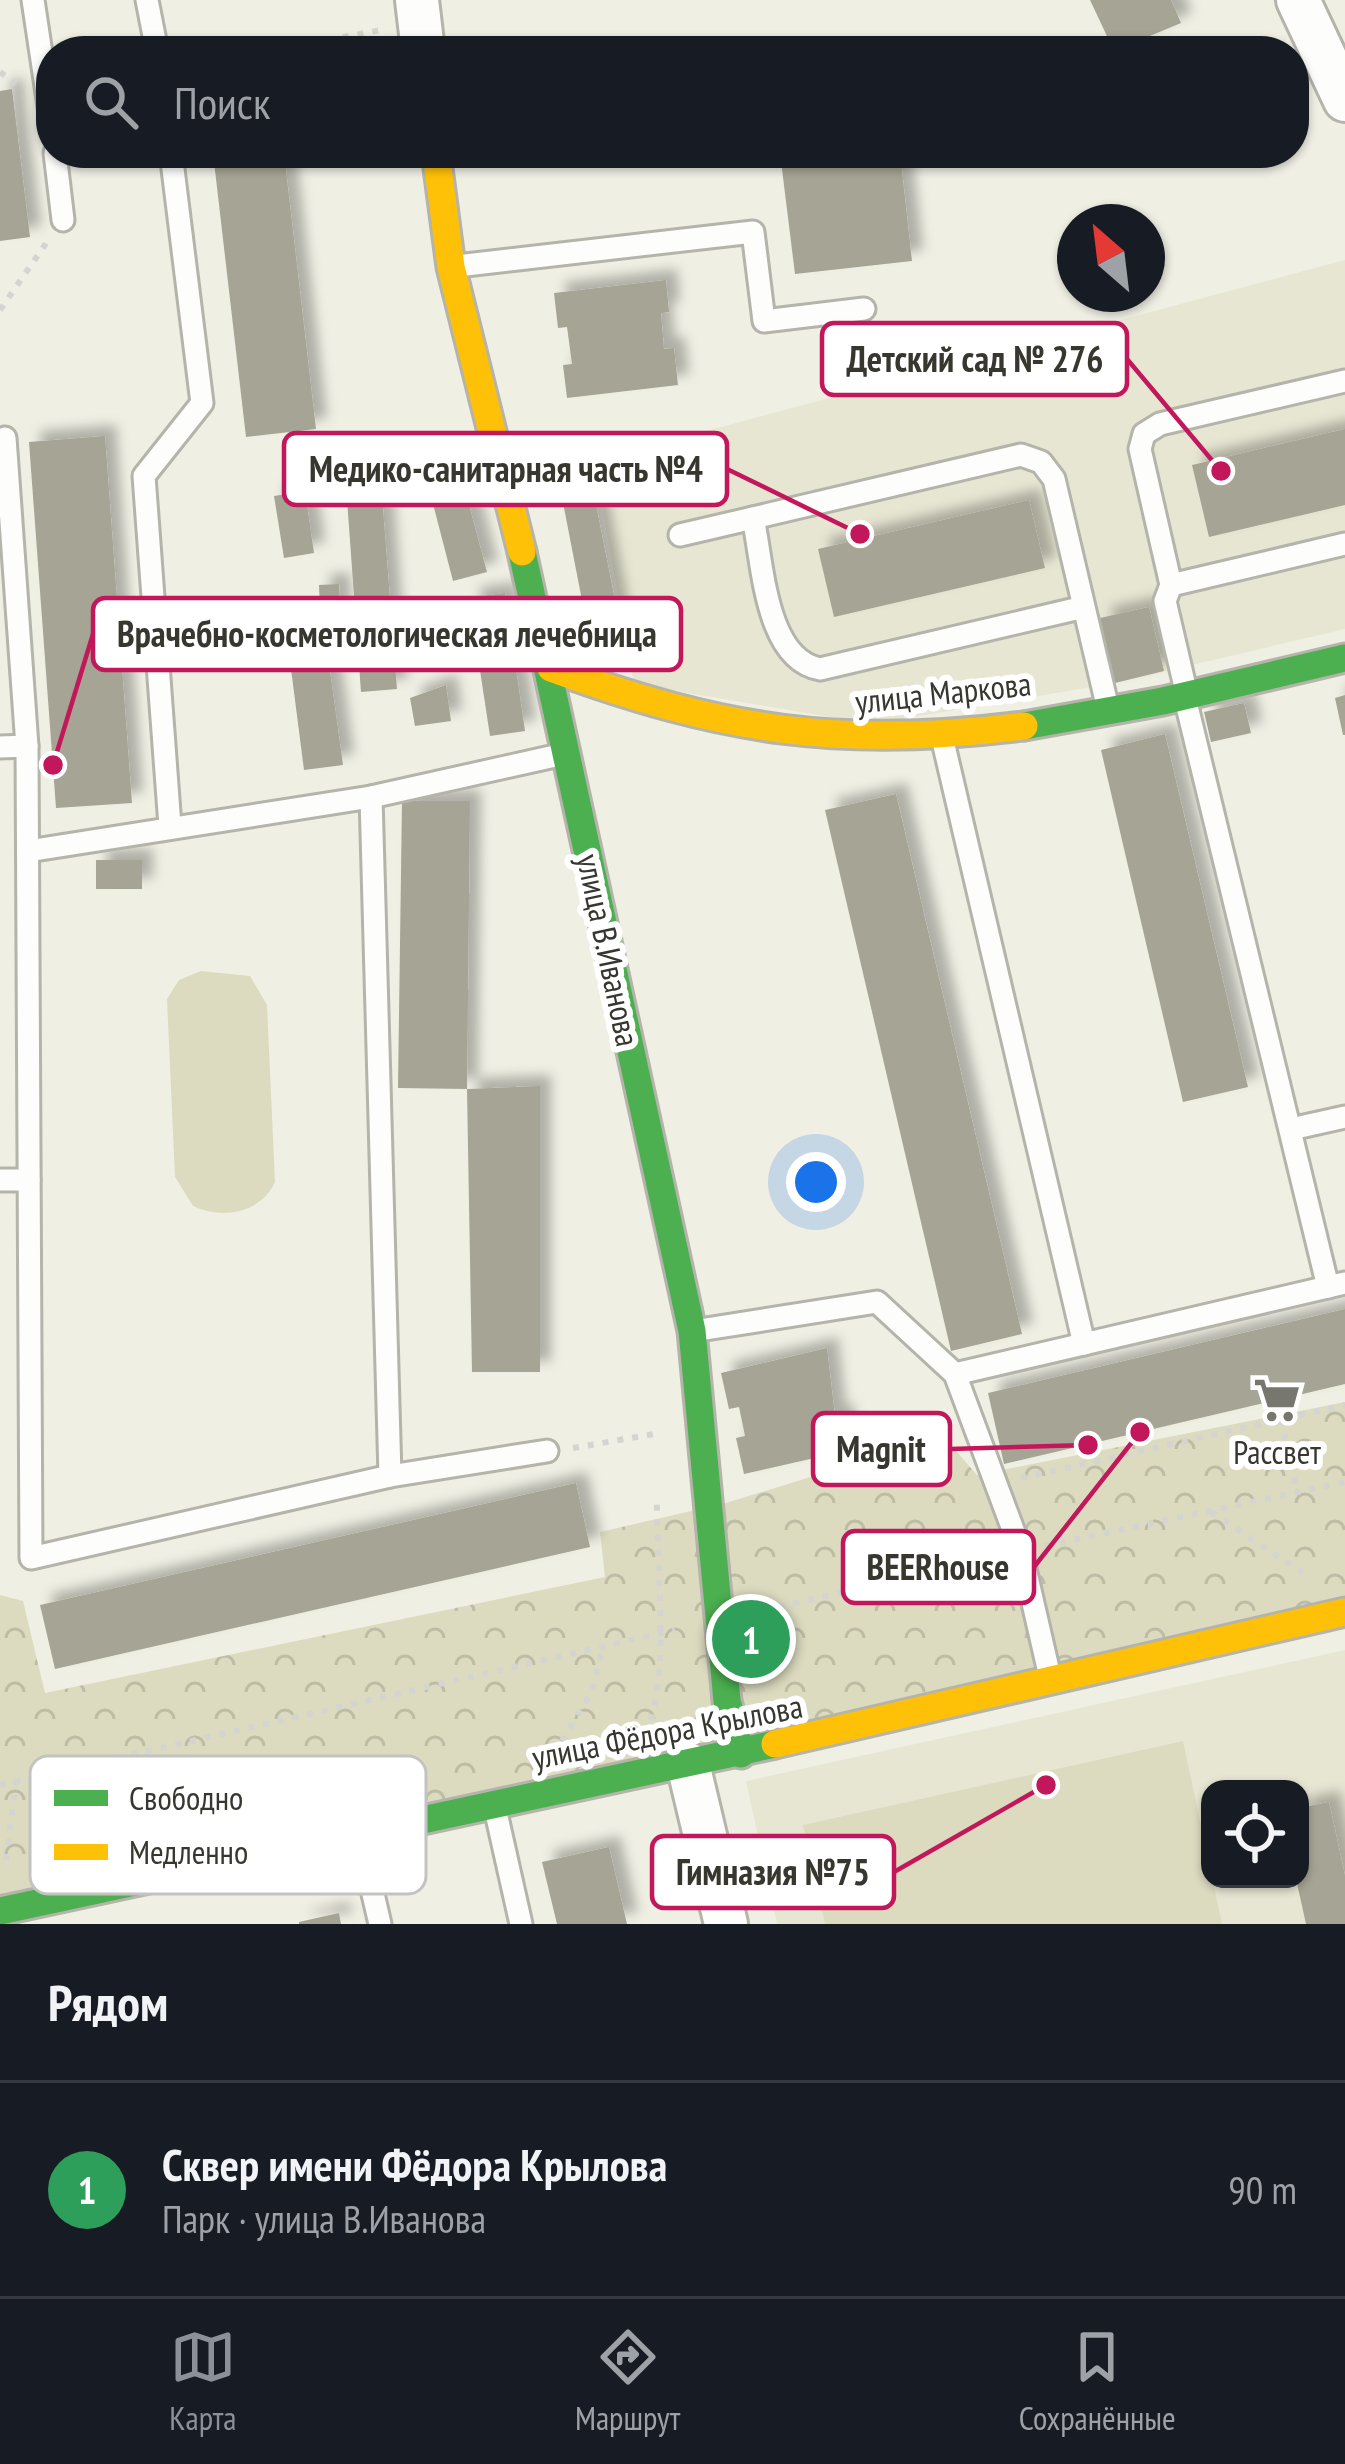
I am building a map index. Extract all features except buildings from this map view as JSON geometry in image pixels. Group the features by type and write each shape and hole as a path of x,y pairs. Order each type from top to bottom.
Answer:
{"street":[{"path":"1298,0 1345,100"},
{"name":"улица В.Иванова","path":"438,168 451,267 551,668 692,1331 727,1701 741,1754"},
{"name":"улица Маркова","path":"551,668 651,706 743,726 848,739 942,734 1186,698 1345,658"},
{"name":"улица Фёдора Крылова","path":"426,1816 1052,1685 1345,1612"},
{"path":"671,1768 726,1924"},
{"name":"улица Фёдора Крылова","path":"0,1911 76,1894"}],"lane":[{"path":"33,0 38,36"},
{"path":"147,0 154,36"},
{"path":"57,168 63,220"},
{"path":"170,826 144,476 202,403 173,168"},
{"path":"451,267 753,232 764,321 864,310"},
{"path":"955,1374 1336,1285 1291,1129 1186,698 1165,601 1171,585 1140,449 1144,434 1160,424 1345,381"},
{"path":"5,438 28,746 31,1558 390,1476 547,1451"},
{"path":"680,535 1021,455 1032,457 1054,479 1108,709"},
{"path":"753,518 781,639 804,667 820,669 1084,608"},
{"path":"1171,585 1345,544"},
{"path":"156,621 241,613"},
{"path":"942,734 1084,1344"},
{"path":"0,747 28,746"},
{"path":"28,851 371,797 566,754"},
{"path":"371,797 390,1476"},
{"path":"1291,1129 1345,1117"},
{"path":"0,1180 29,1180"},
{"path":"692,1331 877,1302 955,1374 1022,1551 1052,1685"},
{"path":"494,1802 521,1924"},
{"path":"373,1894 380,1924"},
{"path":"0,1911 2,1924"}],"path":[{"path":"353,36 420,24"},
{"path":"0,310 63,220"},
{"path":"996,1484 1345,1405"},
{"path":"654,1411 658,1452"},
{"path":"1281,1419 1297,1493"},
{"path":"547,1451 658,1433"},
{"path":"657,1490 657,1635 663,1667 647,1733 671,1768"},
{"path":"1211,1512 1311,1578"},
{"path":"560,1743 592,1691 603,1647"},
{"path":"140,1753 146,1756"},
{"path":"5,1868 16,1781"}],"shaded area":[{"path":"1345,260 1345,629 1115,683 872,724 634,684 594,461 1151,312 1165,312 1165,308"},
{"path":"1345,1650 1345,1924 777,1924 746,1781"}],"green space":[{"path":"201,971 250,976 267,1005 275,1182 251,1207 228,1213 193,1206 175,1177 167,999 179,980"},
{"path":"1345,1402 1345,1605 426,1806 426,1756 30,1756 30,1892 0,1899 0,1595 23,1601 45,1693 605,1577 600,1532 726,1503 943,1436 977,1475"},
{"path":"1183,1741 1201,1825 1201,1888 1214,1888 1222,1924 825,1924 803,1825"}],"traffic: fast":[{"path":"522,552 692,1331 727,1701 741,1754"},
{"path":"1024,726 1163,701 1345,658"},
{"path":"426,1819 775,1744"},
{"path":"0,1911 79,1894"}],"traffic: slow":[{"path":"438,168 451,267 522,552"},
{"path":"551,668 672,707 783,729 897,736 1024,726"},
{"path":"775,1744 1345,1612"}],"place":[{"name":"Детский сад № 276","path":"1221,471"},
{"name":"Медико-санитарная часть №4","path":"860,534"},
{"name":"Врачебно-косметологическая лечебница","path":"53,765"},
{"name":"Рассвет","path":"1277,1400"},
{"name":"BEERhouse","path":"1140,1432"},
{"name":"Magnit","path":"1088,1445"},
{"name":"Сквер имени Фёдора Крылова","path":"751,1639"},
{"name":"Гимназия №75","path":"1046,1785"}]}
